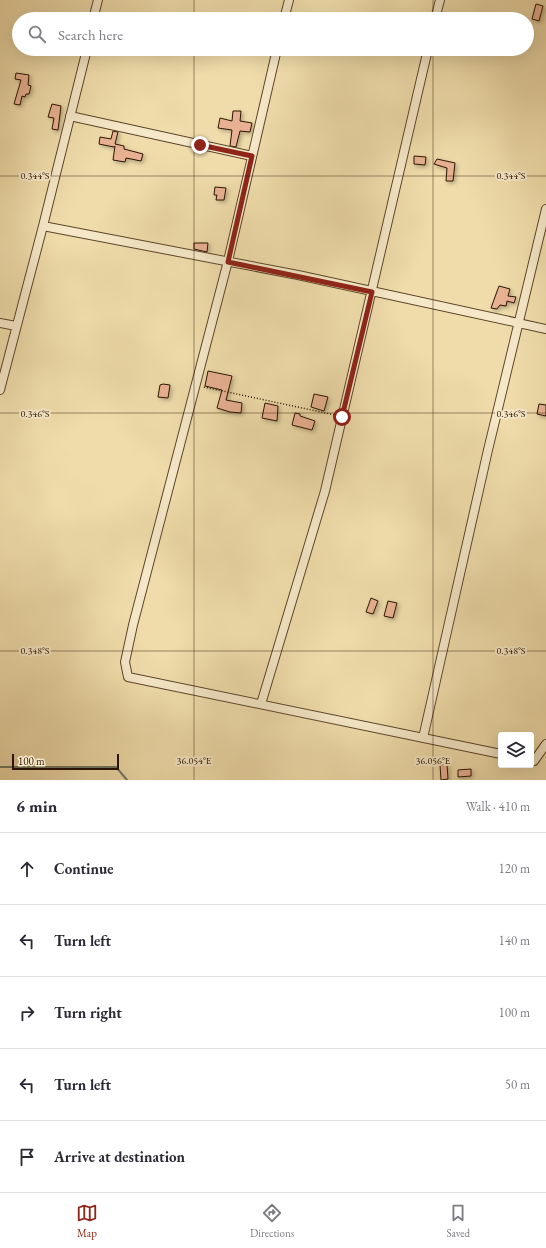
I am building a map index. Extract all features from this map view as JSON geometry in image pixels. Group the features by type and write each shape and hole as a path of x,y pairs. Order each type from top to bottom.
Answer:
{"street":[{"path":"95,12 98,0"},
{"path":"286,12 289,0"},
{"path":"437,12 440,0"},
{"path":"0,390 85,56"},
{"path":"275,56 228,262 133,625 125,662 128,677 498,753"},
{"path":"261,704 325,492 426,56"},
{"path":"70,116 252,156"},
{"path":"423,738 488,450 546,209"},
{"path":"43,226 228,262 546,329"},
{"path":"0,322 16,326"},
{"path":"534,761 544,749 546,744"}],"path":[{"path":"196,385 342,417"}],"building":[{"path":"536,4 543,6 539,21 534,20"},
{"path":"16,73 29,75 28,85 31,86 29,94 26,94 25,97 22,96 20,105 14,104 21,80 15,79"},
{"path":"52,104 61,106 58,130 52,129 54,118 48,117"},
{"path":"233,111 241,111 240,121 252,123 250,132 240,131 236,147 230,146 232,130 218,128 220,118 232,121"},
{"path":"113,131 118,132 115,144 124,146 124,149 143,154 141,161 126,158 125,162 113,160 115,146 99,144 100,137 111,139"},
{"path":"414,156 426,157 425,165 414,164"},
{"path":"437,159 455,163 453,181 446,181 447,168 434,164"},
{"path":"215,187 226,188 224,200 216,200 217,195 214,195"},
{"path":"194,243 208,243 207,252 194,249"},
{"path":"499,286 510,289 508,296 516,297 514,303 507,301 506,306 500,305 497,309 491,308"},
{"path":"208,371 232,376 226,400 242,403 241,413 230,412 217,408 222,390 205,386"},
{"path":"160,385 170,385 168,398 158,397"},
{"path":"314,394 328,397 324,411 311,407"},
{"path":"265,403 278,406 277,421 262,418"},
{"path":"539,404 546,405 546,416 537,414"},
{"path":"295,413 315,421 312,430 292,425"},
{"path":"371,598 378,601 373,614 366,612"},
{"path":"388,601 397,603 393,618 384,616"},
{"path":"447,764 448,779 441,780 440,765"},
{"path":"471,769 471,776 458,777 458,770"}],"waterway":[{"path":"0,767 116,767 127,780"}],"route":[{"path":"200,145 252,156 228,262 298,275 372,292 342,417"}]}
